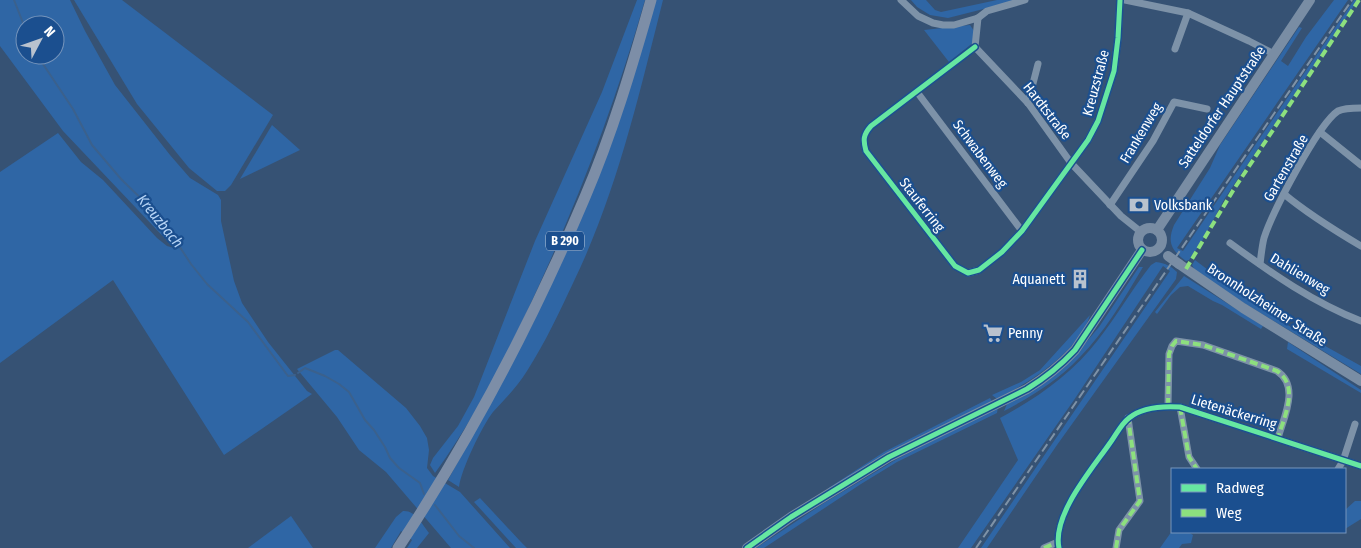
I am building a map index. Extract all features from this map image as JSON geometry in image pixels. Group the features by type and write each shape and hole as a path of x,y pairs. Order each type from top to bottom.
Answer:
{"main road":[{"name":"B 290","path":"398,547 447,469 498,380 544,289 586,196 621,100 651,0"}],"street":[{"path":"901,0 918,16 933,23 943,25 954,25 978,18 987,11 1025,0"},
{"name":"Kreuzstraße","path":"1071,163 1088,140 1098,121 1107,95 1114,71 1120,0"},
{"path":"1125,0 1188,13 1274,54"},
{"name":"Satteldorfer Hauptstraße","path":"1157,230 1310,0"},
{"path":"1175,49 1188,13"},
{"path":"975,47 978,18"},
{"name":"Hardtstraße","path":"975,47 1028,103 1071,163 1121,216 1141,232"},
{"name":"Stauferring","path":"975,47 871,126 865,133 863,142 866,151 955,266 968,273 979,270 1002,252 1022,232 1071,163"},
{"path":"1028,103 1038,64"},
{"name":"Schwabenweg","path":"917,92 1022,232"},
{"name":"Frankenweg","path":"1110,205 1153,142 1174,102 1207,109"},
{"name":"Gartenstraße","path":"1260,264 1264,239 1273,214 1320,132 1339,111 1361,108"},
{"path":"1320,132 1361,165"},
{"path":"1284,194 1301,208 1361,246"},
{"path":"1150,228 1157,230 1163,240 1160,248 1150,253 1142,250 1138,240 1141,232 1150,228"},
{"name":"Dahlienweg","path":"1230,243 1310,296 1341,313 1361,321"},
{"name":"Bronnholzheimer Straße","path":"1160,248 1179,264 1243,308 1361,381"},
{"path":"747,548 791,517 888,457 1027,389 1056,368 1075,350 1142,250"},
{"path":"1168,406 1169,354 1172,346 1176,341 1203,345 1277,371 1288,381 1289,399 1278,438"},
{"name":"Lietenäckerring","path":"1128,418 1149,409 1168,406 1180,407 1361,466"},
{"path":"1180,407 1189,457 1196,468"},
{"path":"1044,548 1059,545 1064,516 1071,501 1128,418"},
{"path":"1116,548 1119,530 1140,501 1128,418"},
{"path":"1339,468 1343,461 1355,424"}],"shaded area":[{"path":"0,0 70,0 115,85 190,178 218,195 221,200 221,221 234,281 242,303 268,342 307,391 312,394 224,455 113,280 0,363 0,172 58,133 81,162 103,180 157,238 167,246 174,248 63,131 0,46"},
{"path":"74,0 122,0 273,115 231,185 225,191 217,191 189,168 137,104"},
{"path":"637,0 645,0 608,117 579,193 530,305 498,370 475,412 435,473 430,465 433,458 458,426 474,397 535,241 602,92"},
{"path":"656,0 663,0 626,143 603,213 574,281 546,338 519,382 493,412 483,427 468,459 459,487 448,480 534,321"},
{"path":"911,0 926,0 935,10 941,12 997,0 1019,0 948,18 930,15 917,7"},
{"path":"1334,0 1348,0 1177,248 1183,251 1354,0 1358,0 1225,198 1201,243 1189,260 1186,261 1177,253 1172,245 1171,236 1174,225 1210,168 1220,145 1299,27 1302,28 1281,61 1288,66 1306,37"},
{"path":"970,25 974,31 974,42 949,62 924,30"},
{"path":"272,125 300,150 240,179"},
{"path":"1195,260 1233,289 1284,323 1361,366 1361,374 1239,300 1194,269 1192,265"},
{"path":"1156,262 1170,266 1175,270 1177,272 1176,279 1057,445 987,548 981,548 1170,271 1163,266 1074,400 971,548 958,548 1018,460 1000,418 1053,384 1077,364 1105,331 1137,283 1151,265"},
{"path":"1139,267 1143,267 1106,326 1088,348 1054,381 1004,411 1007,404 1077,353 1099,327"},
{"path":"1184,276 1263,326 1261,329 1188,286 1180,287 1171,295 1157,314 1155,312"},
{"path":"1090,315 1076,341 1052,364 1024,384 997,399 992,395 1021,382 1040,370"},
{"path":"1288,342 1361,390 1361,393 1287,349"},
{"path":"338,350 406,408 427,438 429,450 427,468 433,476 460,492 510,548 451,548 386,472 359,450 337,417 297,369"},
{"path":"990,398 993,403 827,489 884,452"},
{"path":"998,407 997,413 897,462 764,548 756,548 824,503 897,459"},
{"path":"480,498 527,548 516,548 474,502"},
{"path":"1355,501 1361,501 1361,519 1346,528 1346,509"},
{"path":"403,511 415,515 429,533 417,548 407,548 412,540 401,531 391,548 375,548 396,517"},
{"path":"291,516 313,548 248,548"},
{"path":"1171,532 1190,533 1193,535 1191,543 1182,544 1179,548 1160,548"}],"waterway":[{"name":"Kreuzbach","path":"14,0 20,15"},
{"name":"Kreuzbach","path":"44,65 73,109 92,145 121,179 160,217 191,264 207,284 248,322 288,376 295,375"},
{"name":"Kreuzbach","path":"298,373 305,368 325,376 349,392 365,420 385,447 390,458 399,468 420,483 424,494"},
{"name":"Kreuzbach","path":"435,505 459,536 474,548"}],"railway":[{"path":"976,548 1352,0"}],"marked path":[{"path":"1186,269 1234,189 1359,0"},
{"path":"1168,406 1169,354 1172,346 1176,341 1203,345 1277,371 1284,377 1289,393 1286,412 1278,438"},
{"path":"1180,407 1189,457 1196,468"},
{"path":"1116,548 1119,530 1140,501 1128,418"},
{"path":"1044,548 1058,542"}],"cycle path":[{"path":"975,47 871,126 866,132 864,141 866,151 955,266 968,273 979,270 1002,252 1022,231 1088,140 1098,121 1114,71 1120,0"},
{"path":"747,548 791,517 889,457 1027,389 1046,376 1075,350 1142,250"},
{"path":"1059,548 1058,535 1061,521 1075,493 1124,423 1134,414 1147,409 1180,407 1361,466"}],"place":[{"name":"Volksbank","path":"1139,205"},
{"name":"Aquanett","path":"1080,279"},
{"name":"Penny","path":"993,333"}]}
